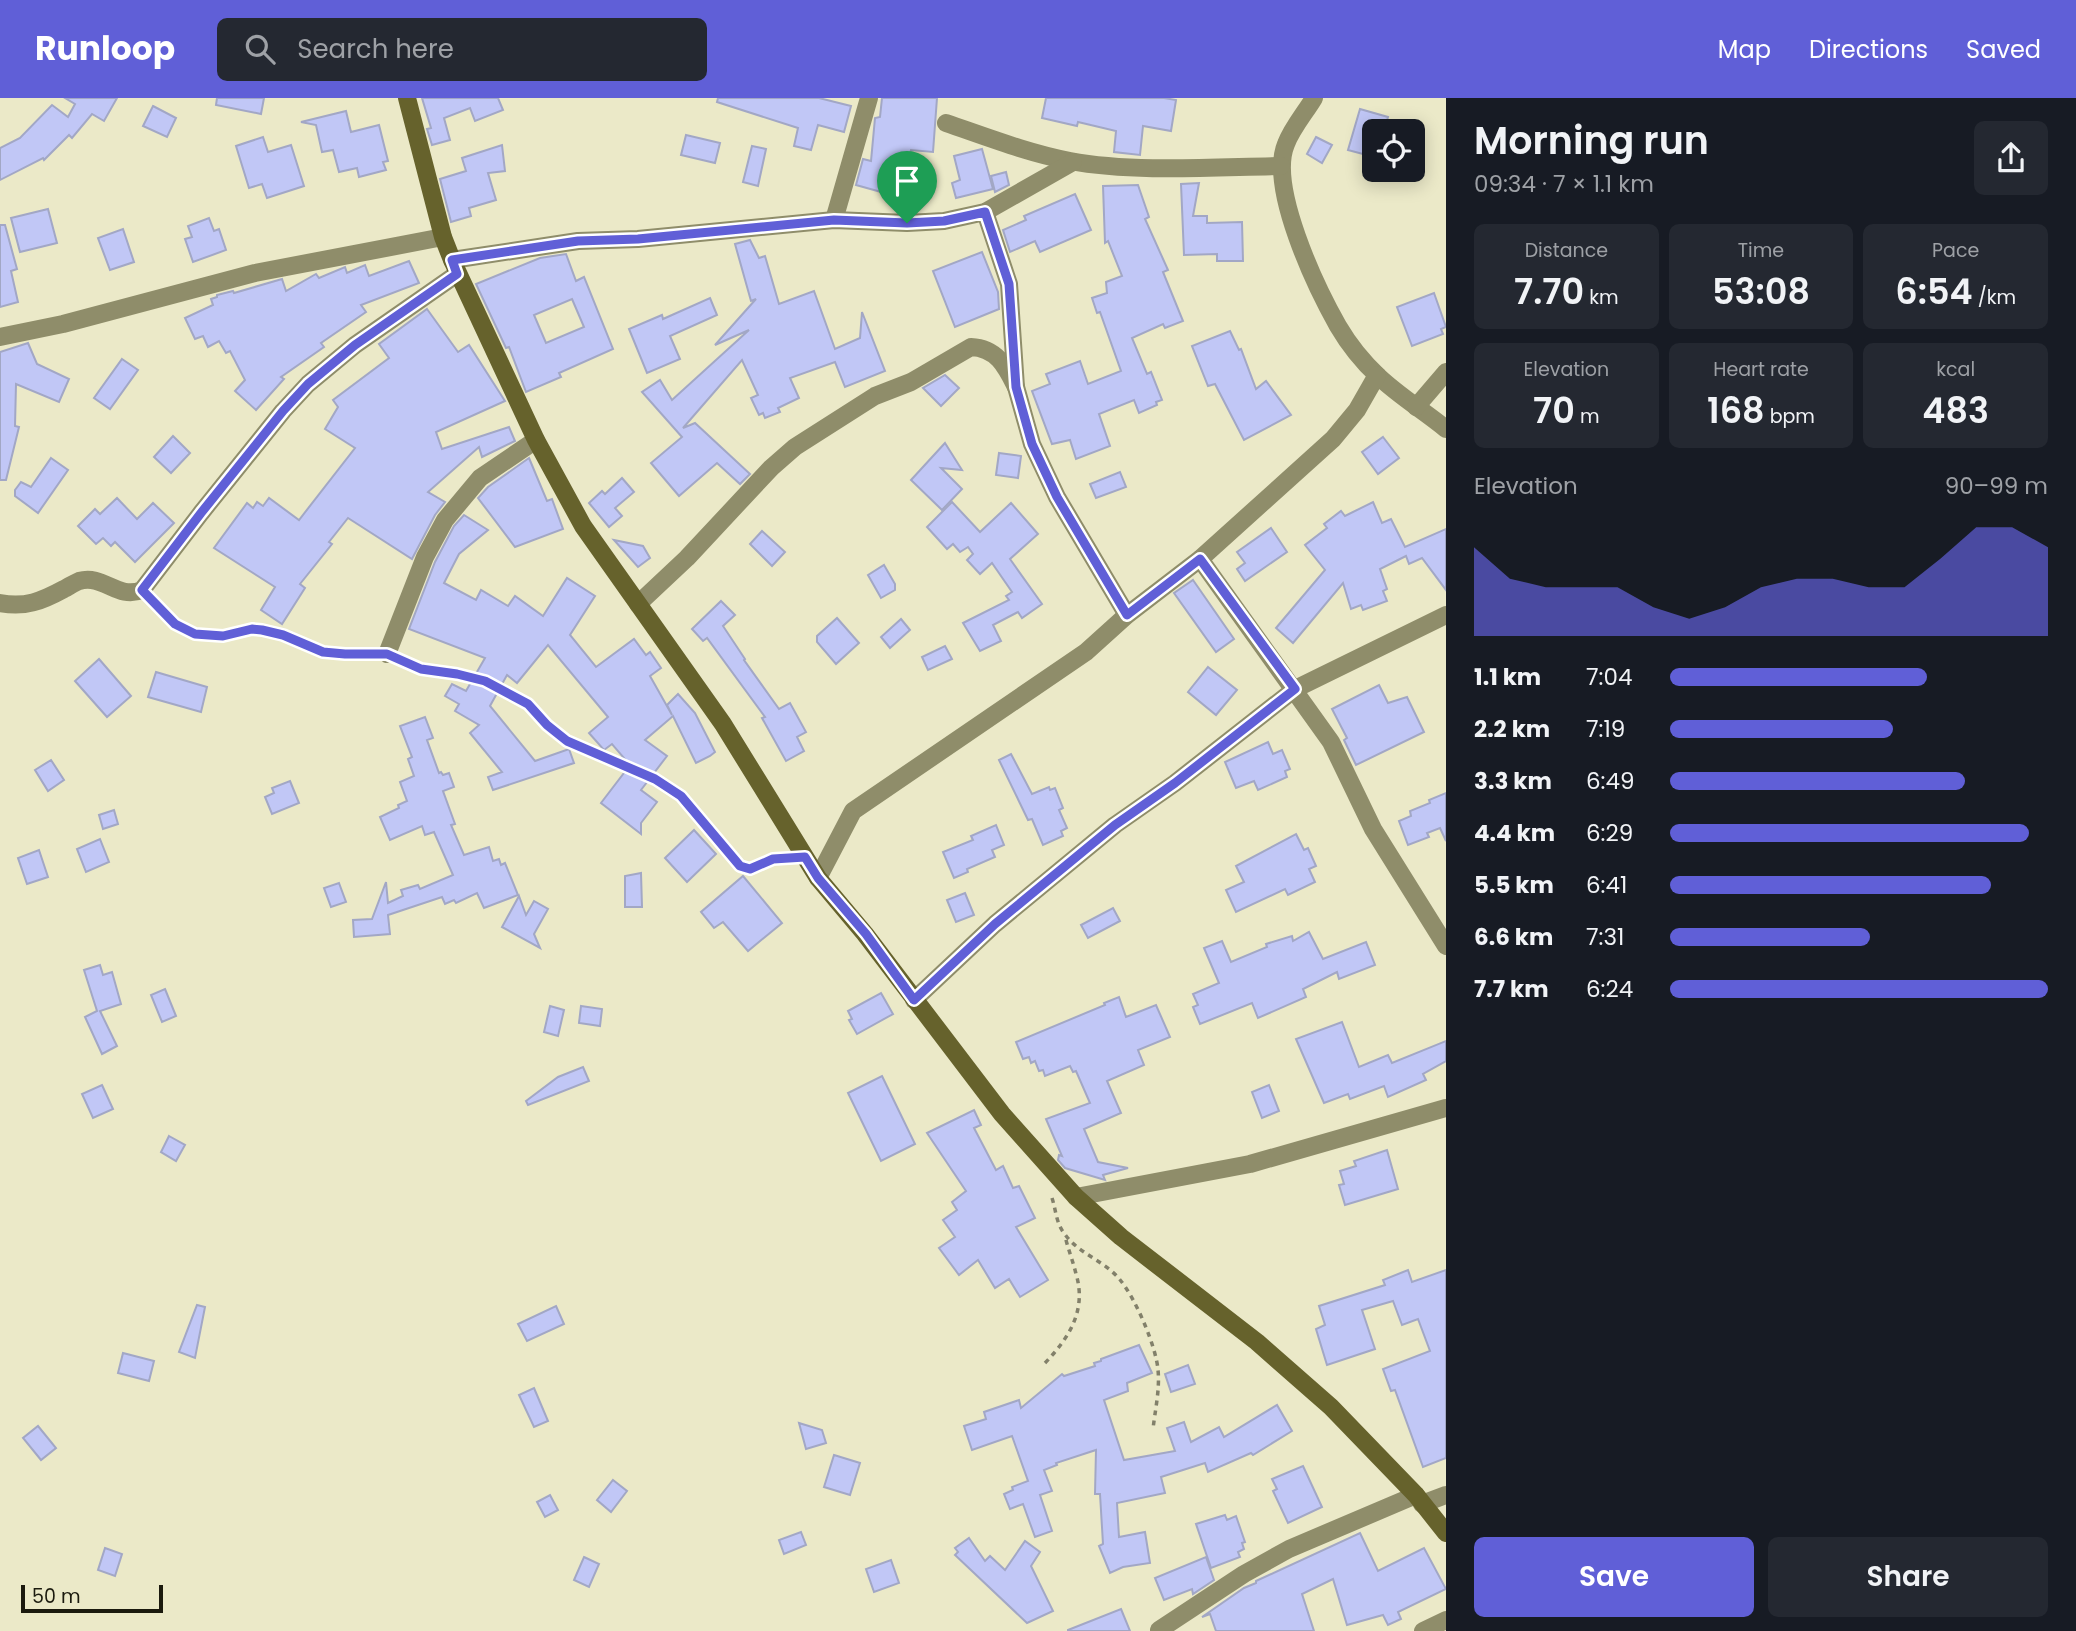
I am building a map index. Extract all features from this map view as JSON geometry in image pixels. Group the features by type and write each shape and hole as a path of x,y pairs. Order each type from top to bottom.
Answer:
{"street":[{"path":"407,98 443,237 536,440 583,526 723,724 818,878 866,934 1002,1114 1076,1197 1121,1237 1267,1350 1331,1407 1419,1499 1446,1533"},
{"path":"834,220 869,98"},
{"path":"1314,98 1286,144 1281,166 1288,206 1317,286 1340,329 1377,375 1446,429"},
{"path":"947,123 1039,154 1073,162 1142,167 1281,166"},
{"path":"0,603 23,606 38,603 79,581 96,580 125,594 142,590 283,411 308,384 455,267 578,241 638,239 834,220 907,223 944,221 985,212 1073,162"},
{"path":"985,212 1009,284 1016,387 1032,444 1057,497 1127,615"},
{"path":"0,337 63,324 255,272 443,237"},
{"path":"638,604 687,558 771,468 795,447 876,396 911,382 971,347 982,348 996,355 1016,387"},
{"path":"1416,407 1446,372"},
{"path":"818,878 853,811 1086,652 1127,615 1200,559 1333,439 1357,410 1377,375"},
{"path":"387,654 425,557 445,520 480,478 536,440"},
{"path":"1200,559 1331,742 1373,829 1446,946"},
{"path":"914,1000 995,924 1094,842 1175,783 1295,689 1446,615"},
{"path":"1076,1197 1250,1164 1446,1108"},
{"path":"1159,1630 1244,1574 1289,1549 1419,1499 1446,1495"},
{"path":"1423,1631 1446,1620"}],"path":[{"path":"142,590 175,624 195,634 223,636 252,629 283,635 323,652 387,654 421,669 485,681 528,704 547,725 567,741 655,779 681,796 740,866 750,869 773,859 805,857"},
{"path":"1045,1363 1072,1331 1080,1299 1076,1273 1051,1196"},
{"path":"1064,1234 1074,1245 1104,1264 1122,1282 1136,1308 1159,1371 1153,1429"}],"building":[{"path":"65,98 117,98 104,121 92,114 72,138 69,135 44,160 43,158 0,180 0,148 20,138 52,105 68,117 75,104"},
{"path":"217,98 264,98 261,114 216,105"},
{"path":"422,98 498,98 503,110 475,121 470,108 444,118 450,140 432,145 427,129 431,128"},
{"path":"718,98 819,98 851,106 844,132 818,125 811,150 794,146 798,128 717,102"},
{"path":"882,98 937,98 933,152 911,150 899,197 856,185 863,159 871,161 875,118 880,117"},
{"path":"1046,98 1176,100 1171,131 1143,126 1140,155 1114,152 1116,131 1078,122 1077,126 1042,118"},
{"path":"153,106 176,118 167,137 143,126"},
{"path":"1360,109 1388,117 1362,119 1362,154 1348,150"},
{"path":"346,111 351,132 379,125 388,161 383,162 386,170 359,177 357,168 339,172 333,150 322,152 316,125 301,122"},
{"path":"686,135 720,143 715,163 681,155"},
{"path":"263,137 268,152 291,145 304,186 267,198 262,184 249,188 236,146"},
{"path":"1316,137 1332,145 1322,163 1307,154"},
{"path":"502,145 505,171 488,173 496,200 469,208 471,216 451,222 440,179 466,171 462,158"},
{"path":"752,146 766,149 758,186 743,182"},
{"path":"982,149 993,189 956,198 952,183 960,180 954,156"},
{"path":"1006,172 1009,185 995,192 991,176"},
{"path":"1199,183 1193,216 1207,216 1207,223 1242,222 1243,261 1217,261 1217,254 1184,255 1181,184"},
{"path":"1138,185 1149,217 1145,219 1168,270 1163,272 1183,321 1165,328 1163,324 1132,338 1147,374 1151,372 1162,400 1139,413 1134,400 1099,414 1110,446 1076,459 1070,440 1052,444 1032,391 1050,384 1046,374 1080,361 1088,384 1121,371 1100,312 1097,313 1092,298 1107,293 1106,282 1122,276 1108,241 1105,243 1103,186"},
{"path":"1075,194 1091,230 1040,252 1035,241 1010,252 1003,230 1026,220 1024,216"},
{"path":"48,209 57,243 20,252 11,218"},
{"path":"209,218 214,231 219,229 226,250 193,262 185,239 192,237 188,226"},
{"path":"0,225 5,225 17,269 11,271 18,302 0,307"},
{"path":"123,229 134,262 110,270 98,238"},
{"path":"750,240 759,258 765,256 779,304 814,291 835,349 860,338 862,312 885,371 845,387 835,362 790,378 799,398 778,408 780,412 765,418 763,413 759,415 751,398 758,395 742,360 683,428 695,423 750,474 740,484 717,463 679,496 651,463 682,437 642,392 660,380 672,400 749,330 715,345 756,299 751,301 735,244"},
{"path":"982,252 998,292 999,309 955,327 933,271"},
{"path":"566,254 576,281 584,277 613,349 559,373 561,377 526,392 509,347 506,348 476,284 540,258","holes":["572,299 584,327 546,343 534,315"]},
{"path":"409,261 419,283 361,305 366,312 321,343 324,347 281,377 284,379 256,410 235,391 245,380 230,351 226,353 219,341 208,347 203,336 195,339 185,318 213,305 211,299 217,295 233,291 234,293 282,279 286,291 316,274 319,278 345,267 347,273 365,265 369,276"},
{"path":"1434,293 1446,327 1441,329 1443,334 1412,346 1397,307"},
{"path":"710,298 717,315 670,336 680,359 647,373 629,329 662,315 663,319"},
{"path":"427,309 458,352 469,345 505,401 436,432 442,449 509,427 515,441 482,457 479,447 428,492 445,502 435,515 412,559 348,518 329,542 332,544 300,584 305,588 282,624 261,610 275,587 214,548 247,503 253,508 257,502 263,506 269,498 299,520 355,448 325,429 338,407 333,400 389,358 379,344"},
{"path":"1230,331 1239,350 1241,349 1256,389 1266,381 1291,415 1244,440 1215,384 1208,386 1192,346"},
{"path":"28,343 37,364 69,379 59,402 16,384 15,426 19,427 6,480 0,480 0,352"},
{"path":"122,359 138,370 110,409 94,398"},
{"path":"945,375 959,388 941,406 923,388"},
{"path":"173,436 190,453 171,473 154,457"},
{"path":"1383,437 1399,458 1378,474 1362,452"},
{"path":"945,443 962,470 941,468 962,489 942,510 911,480"},
{"path":"999,453 1021,456 1018,478 996,475"},
{"path":"51,458 68,470 38,513 15,496 15,490 21,482 31,487"},
{"path":"529,458 547,501 552,499 563,529 515,547 478,498 488,487"},
{"path":"1120,472 1126,487 1096,498 1090,484"},
{"path":"622,478 634,492 615,508 622,516 609,527 589,503 602,491 605,494"},
{"path":"117,498 137,519 153,503 174,523 135,562 115,542 111,546 103,538 96,544 78,526 95,509 100,514"},
{"path":"952,502 980,532 1011,503 1038,534 1010,559 1042,604 1022,618 1018,612 993,625 1001,641 980,651 963,623 1009,600 1006,596 1012,592 992,563 980,574 967,560 973,554 968,547 960,552 953,544 947,549 927,527"},
{"path":"1373,502 1382,523 1391,519 1405,547 1446,529 1446,590 1422,558 1409,564 1406,556 1380,569 1387,589 1383,591 1387,601 1363,610 1361,605 1351,609 1343,583 1293,643 1276,628 1325,570 1305,545 1327,528 1324,524 1341,511 1345,516"},
{"path":"464,515 488,530 459,554 444,583 476,600 481,590 508,606 515,596 543,616 567,578 595,596 570,635 596,667 634,639 646,655 650,652 661,668 650,676 672,715 667,705 678,694 695,713 715,752 710,756 696,763 673,716 645,740 667,756 641,790 657,802 641,823 641,834 601,803 630,765 612,744 604,750 589,733 608,717 548,645 517,683 507,675 490,706 535,761 569,749 574,763 493,790 488,777 502,772 470,733 479,725 455,711 459,704 445,696 452,684 466,691 485,658 409,629 435,562 454,526"},
{"path":"1271,528 1287,552 1245,581 1237,569 1245,563 1237,552"},
{"path":"762,531 785,552 772,566 750,544"},
{"path":"614,540 643,546 650,558 638,567"},
{"path":"884,565 895,584 895,590 881,598 868,575"},
{"path":"1193,580 1234,639 1216,652 1174,593"},
{"path":"721,601 735,615 723,626 744,660 779,709 790,703 806,732 797,737 804,751 786,761 762,718 765,717 707,638 703,641 692,629"},
{"path":"837,618 859,643 836,664 817,642 817,636"},
{"path":"901,619 910,630 890,648 881,637"},
{"path":"945,646 952,659 928,670 922,657"},
{"path":"99,659 131,696 107,717 75,681"},
{"path":"1208,667 1237,690 1216,715 1188,692"},
{"path":"156,672 207,687 201,712 148,697"},
{"path":"1379,685 1388,703 1407,697 1424,732 1356,765 1344,740 1347,738 1332,709"},
{"path":"425,717 433,738 427,740 439,773 449,773 454,787 443,791 455,824 451,825 464,855 489,847 493,861 499,859 501,865 505,863 518,895 484,908 477,893 456,903 454,900 445,904 442,897 388,915 390,934 354,937 353,920 372,919 386,882 388,903 403,896 401,890 418,885 420,889 453,875 434,832 425,835 422,826 390,840 380,817 407,801 400,782 414,776 408,759 412,757 400,726"},
{"path":"1268,742 1273,754 1282,750 1290,769 1285,771 1287,777 1258,790 1254,781 1236,788 1225,762"},
{"path":"1011,754 1032,794 1049,787 1050,790 1055,788 1063,808 1059,810 1067,828 1061,831 1063,836 1043,845 1032,819 1028,820 999,760"},
{"path":"51,760 64,780 48,791 35,770"},
{"path":"290,781 299,803 272,814 265,797 274,793 272,788"},
{"path":"1446,793 1446,841 1440,828 1427,833 1429,837 1408,845 1399,821 1411,816 1410,811"},
{"path":"114,810 118,824 103,829 99,815"},
{"path":"996,825 1004,845 992,850 995,857 954,878 943,852 973,840 971,836"},
{"path":"694,830 716,854 687,882 665,858"},
{"path":"1296,834 1304,850 1308,848 1316,866 1309,869 1315,882 1288,895 1285,889 1236,912 1226,890 1244,882 1236,866"},
{"path":"100,839 109,862 86,872 77,849"},
{"path":"39,850 48,877 27,884 18,858"},
{"path":"641,873 642,907 625,907 625,876"},
{"path":"743,876 782,923 748,951 723,922 714,928 701,912"},
{"path":"339,883 346,902 331,907 324,888"},
{"path":"965,893 974,915 956,922 947,900"},
{"path":"519,896 526,915 534,901 548,909 534,934 540,948 502,927"},
{"path":"1113,908 1120,921 1088,938 1081,925"},
{"path":"1309,932 1323,959 1366,942 1375,965 1339,979 1337,972 1303,989 1306,997 1258,1018 1252,1003 1200,1024 1193,1007 1198,1005 1193,994 1219,983 1204,948 1222,941 1231,962 1267,947 1266,944 1292,936 1293,941"},
{"path":"100,965 103,975 112,972 121,1004 100,1011 117,1046 102,1054 85,1017 97,1011 84,970"},
{"path":"165,989 176,1016 162,1022 151,995"},
{"path":"881,993 893,1014 857,1034 849,1020 852,1019 848,1011"},
{"path":"1119,997 1126,1017 1156,1005 1170,1037 1138,1050 1144,1065 1107,1081 1121,1113 1084,1129 1098,1162 1128,1168 1103,1175 1105,1180 1065,1168 1058,1160 1059,1155 1062,1156 1046,1119 1090,1103 1076,1071 1073,1072 1070,1066 1045,1076 1043,1070 1039,1071 1035,1061 1031,1063 1029,1057 1023,1059 1016,1042"},
{"path":"550,1006 564,1010 558,1036 544,1032"},
{"path":"581,1006 602,1009 600,1026 579,1023"},
{"path":"1342,1022 1359,1067 1388,1055 1392,1063 1446,1041 1446,1061 1423,1074 1426,1080 1388,1097 1384,1086 1350,1099 1348,1094 1324,1103 1296,1039"},
{"path":"583,1067 589,1081 528,1105 526,1101 558,1077"},
{"path":"882,1076 915,1144 881,1161 848,1093"},
{"path":"102,1085 113,1109 93,1118 82,1094"},
{"path":"1269,1085 1279,1111 1262,1118 1252,1092"},
{"path":"974,1110 981,1125 974,1128 996,1170 1003,1166 1013,1188 1019,1186 1035,1218 1016,1227 1048,1280 1020,1297 1009,1279 995,1288 978,1260 959,1275 939,1248 955,1237 943,1220 957,1210 952,1202 966,1191 927,1133"},
{"path":"169,1136 185,1145 176,1161 161,1152"},
{"path":"1387,1150 1398,1189 1345,1205 1339,1185 1344,1184 1340,1171 1356,1166 1354,1161"},
{"path":"1408,1270 1412,1282 1446,1270 1446,1458 1423,1467 1395,1390 1391,1391 1383,1369 1430,1351 1418,1319 1402,1325 1393,1301 1362,1310 1375,1349 1327,1365 1316,1329 1325,1325 1319,1306 1385,1285 1383,1280"},
{"path":"197,1305 205,1307 195,1358 179,1352"},
{"path":"556,1306 564,1324 527,1341 518,1324"},
{"path":"1139,1345 1152,1373 1127,1383 1128,1391 1104,1400 1124,1460 1175,1451 1167,1428 1184,1422 1191,1442 1219,1427 1224,1437 1277,1405 1292,1431 1253,1455 1251,1453 1208,1472 1205,1463 1161,1477 1165,1493 1117,1503 1119,1537 1145,1532 1150,1563 1123,1567 1110,1573 1099,1546 1103,1544 1100,1494 1095,1494 1096,1450 1056,1463 1057,1465 1044,1470 1052,1491 1040,1495 1052,1531 1035,1537 1023,1504 1010,1509 1004,1494 1013,1490 1012,1487 1028,1481 1012,1436 972,1450 964,1426 986,1419 984,1412 1019,1400 1021,1408 1062,1374 1064,1376 1095,1366 1094,1363 1101,1359"},
{"path":"123,1353 154,1361 149,1381 118,1373"},
{"path":"1188,1365 1195,1384 1171,1392 1165,1374"},
{"path":"534,1388 548,1421 534,1427 519,1395"},
{"path":"799,1423 822,1430 826,1443 806,1449"},
{"path":"38,1426 56,1448 41,1460 23,1438"},
{"path":"834,1455 860,1463 850,1495 824,1487"},
{"path":"1303,1466 1322,1507 1288,1523 1273,1491 1277,1489 1272,1479"},
{"path":"613,1480 627,1491 611,1512 597,1500"},
{"path":"550,1495 558,1510 545,1517 537,1502"},
{"path":"1225,1515 1227,1520 1236,1516 1245,1542 1242,1543 1244,1549 1238,1552 1240,1557 1211,1568 1196,1524"},
{"path":"801,1532 806,1545 784,1554 779,1540"},
{"path":"1360,1533 1378,1571 1424,1548 1446,1589 1398,1612 1401,1619 1388,1625 1383,1615 1347,1625 1333,1579 1302,1594 1314,1631 1216,1631 1210,1614 1202,1617 1256,1581"},
{"path":"969,1538 985,1561 990,1556 1005,1570 1025,1541 1040,1552 1031,1566 1053,1611 1027,1623 955,1555 958,1552 955,1548"},
{"path":"105,1548 122,1554 115,1576 98,1570"},
{"path":"584,1557 599,1564 589,1587 574,1580"},
{"path":"1206,1557 1214,1580 1193,1594 1192,1589 1164,1600 1155,1578"},
{"path":"891,1560 899,1583 874,1592 866,1569"},
{"path":"1121,1609 1130,1631 1068,1631 1068,1630"}],"route":[{"path":"985,212 1009,284 1016,387 1032,444 1057,497 1127,615 1200,559 1295,689 1175,783 1115,825 995,924 914,1000 866,934 818,878 805,857 773,859 750,869 740,866 681,796 655,779 567,741 547,725 528,704 485,681 421,669 387,654 323,652 283,635 262,630 252,629 223,636 195,634 175,624 142,590 283,411 308,384 355,345 457,274 452,260 578,241 638,239 834,220 907,223 944,221 985,212"}]}
